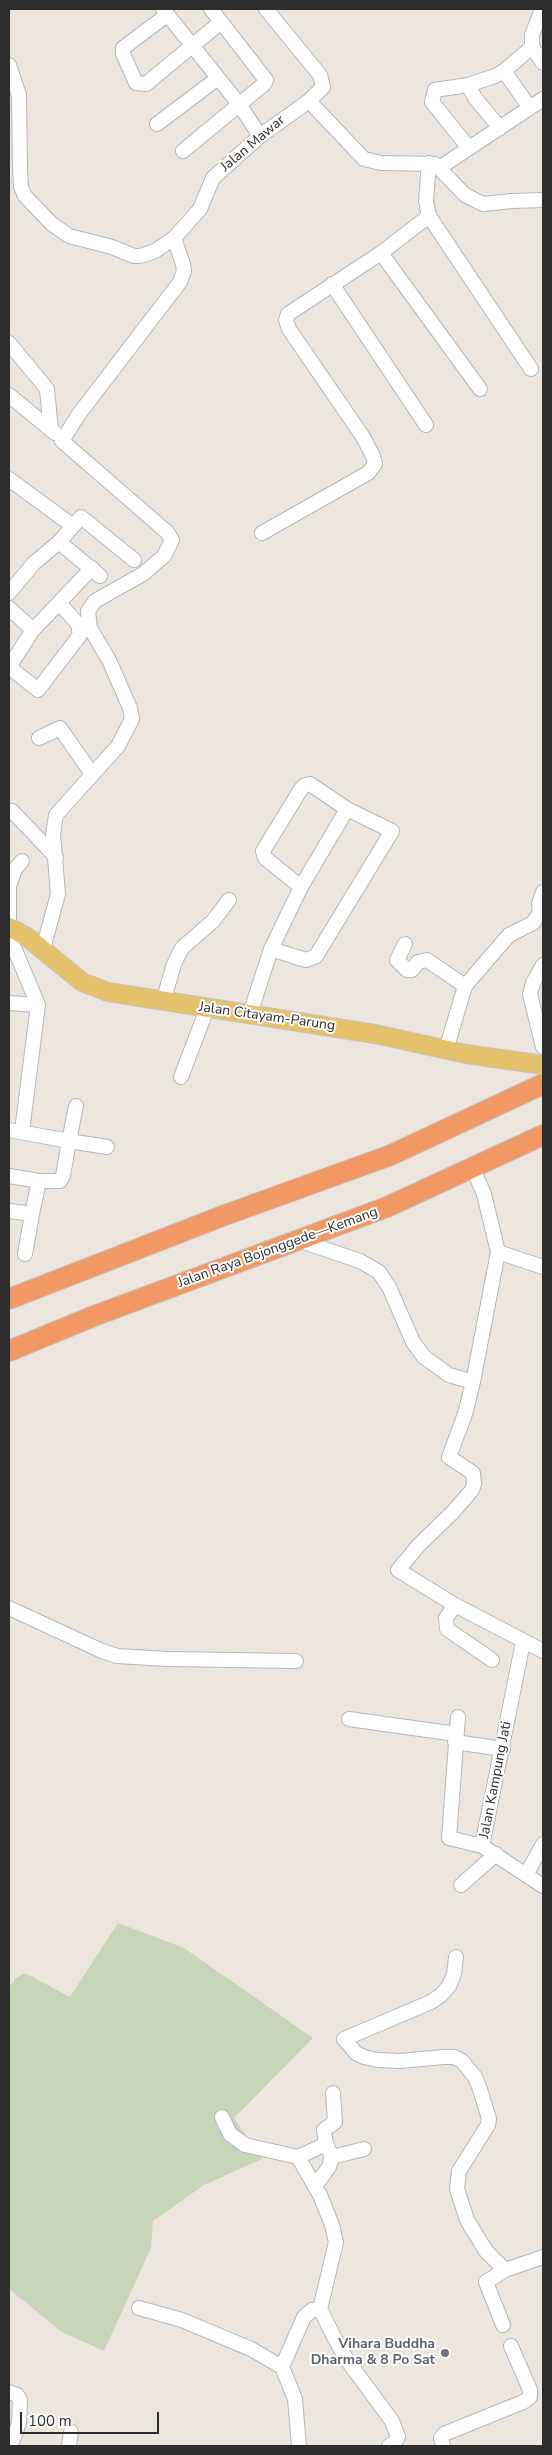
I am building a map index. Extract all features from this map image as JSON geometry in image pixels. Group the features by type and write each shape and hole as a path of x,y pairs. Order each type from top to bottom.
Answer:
{"highway":[{"path":"9,1299 225,1215 390,1155 543,1084"},
{"name":"Jalan Raya Bojonggede—Kemang","path":"9,1351 94,1316 387,1207 473,1169 543,1135"}],"main road":[{"name":"Jalan Citayam-Parung","path":"9,926 43,949 66,970 88,986 108,992 375,1034 446,1050 543,1065"}],"street":[{"path":"183,151 264,84 266,80 211,9"},
{"path":"266,9 321,78 323,87 309,101 364,159 381,163 434,165 469,148 543,99"},
{"path":"542,9 532,35 532,47 543,63"},
{"path":"221,22 193,47 146,84 136,83 123,54 123,48 165,12 193,47 218,78 238,104 260,136"},
{"path":"469,148 432,102 435,90 468,85 504,71 532,47"},
{"name":"Jalan Mawar","path":"9,65 19,95 21,187 33,206 52,224 69,236 112,247 134,256 155,251 174,238 200,209 213,178 260,136 309,101"},
{"path":"504,71 530,108"},
{"path":"157,124 218,78"},
{"path":"468,85 475,98 500,128"},
{"path":"434,165 465,195 477,203 491,205 512,200 543,200"},
{"path":"434,165 426,201 429,216 530,369"},
{"path":"262,533 368,474 375,464 363,437 287,324 288,314 382,253 429,216"},
{"path":"62,441 79,414 180,282 184,271 174,238"},
{"path":"382,253 480,389"},
{"path":"332,284 426,426"},
{"path":"9,344 47,389 51,430"},
{"path":"9,395 167,532 172,540 164,556 143,574 95,600 88,611 90,628 109,660 132,716 129,727 118,746 56,815 53,826 58,894 43,949"},
{"path":"9,479 73,526"},
{"path":"9,593 34,563 60,542 79,519 84,518 134,560"},
{"path":"58,603 78,624 80,635 38,690 9,667 33,630 58,603 96,572 60,542"},
{"path":"9,608 33,630"},
{"path":"39,738 60,728 92,774"},
{"path":"271,950 306,960 316,956 392,833 390,829 347,809 310,784 306,785 264,848 265,858 301,888"},
{"path":"250,1014 271,950 301,888 347,809"},
{"path":"10,811 56,857"},
{"path":"9,926 10,883 22,861"},
{"path":"446,1050 465,986 509,935 533,923 540,912 538,904 543,892"},
{"path":"163,1002 174,964 182,948 213,921 229,900"},
{"path":"9,941 19,958 38,1005 15,1130 106,1147"},
{"path":"405,944 397,960 407,970 412,970 422,960 427,960 465,986"},
{"path":"543,965 533,982 530,994 543,1047"},
{"path":"9,1003 38,1005"},
{"path":"181,1077 207,1009"},
{"path":"9,1176 39,1181 58,1181 62,1179 76,1106"},
{"path":"473,1169 488,1208 498,1252 473,1382 465,1414 449,1457 473,1472 475,1480 472,1490 398,1570 454,1606 543,1651"},
{"path":"26,1254 39,1181"},
{"path":"9,1211 32,1214"},
{"path":"298,1240 360,1261 379,1272 389,1287 413,1342 424,1356 449,1375 473,1382"},
{"path":"498,1252 543,1267"},
{"path":"454,1606 446,1618 447,1629 492,1660"},
{"path":"9,1608 102,1651 117,1656 168,1659 296,1661"},
{"name":"Jalan Kampung Jati","path":"523,1642 482,1846 543,1886"},
{"path":"458,1717 448,1836 453,1840 482,1846"},
{"path":"349,1719 456,1738 503,1749"},
{"path":"526,1875 543,1844"},
{"path":"462,1884 496,1854"},
{"path":"456,1957 454,1974 449,1986 441,1996 344,2038 356,2053 378,2060 400,2061 444,2057 459,2058 475,2077 486,2106 488,2125 460,2168 457,2189 467,2220 486,2251 505,2270"},
{"path":"315,2186 325,2174 329,2151 324,2130 335,2122 333,2093"},
{"path":"222,2118 230,2134 245,2145 298,2157 329,2151 364,2149"},
{"path":"298,2157 305,2166 328,2213 336,2242 320,2309 347,2360 392,2421 398,2437 389,2446"},
{"path":"503,2325 486,2282 505,2270 543,2258"},
{"path":"138,2308 182,2320 251,2349 282,2367 295,2399 299,2446"},
{"path":"282,2367 304,2317 312,2310 320,2309"},
{"path":"443,2446 441,2438 444,2434 530,2397 530,2390 512,2346"},
{"path":"9,2392 17,2395 20,2400 18,2423 13,2440 9,2444"},
{"path":"69,2446 71,2432"}],"green space":[{"path":"118,1923 184,1948 313,2038 234,2118 262,2159 204,2185 153,2221 151,2248 104,2351 62,2332 9,2289 9,1987 16,1978 25,1973 70,1997"}],"place":[{"name":"Vihara Buddha Dharma & 8 Po Sat","path":"445,2353"}]}
